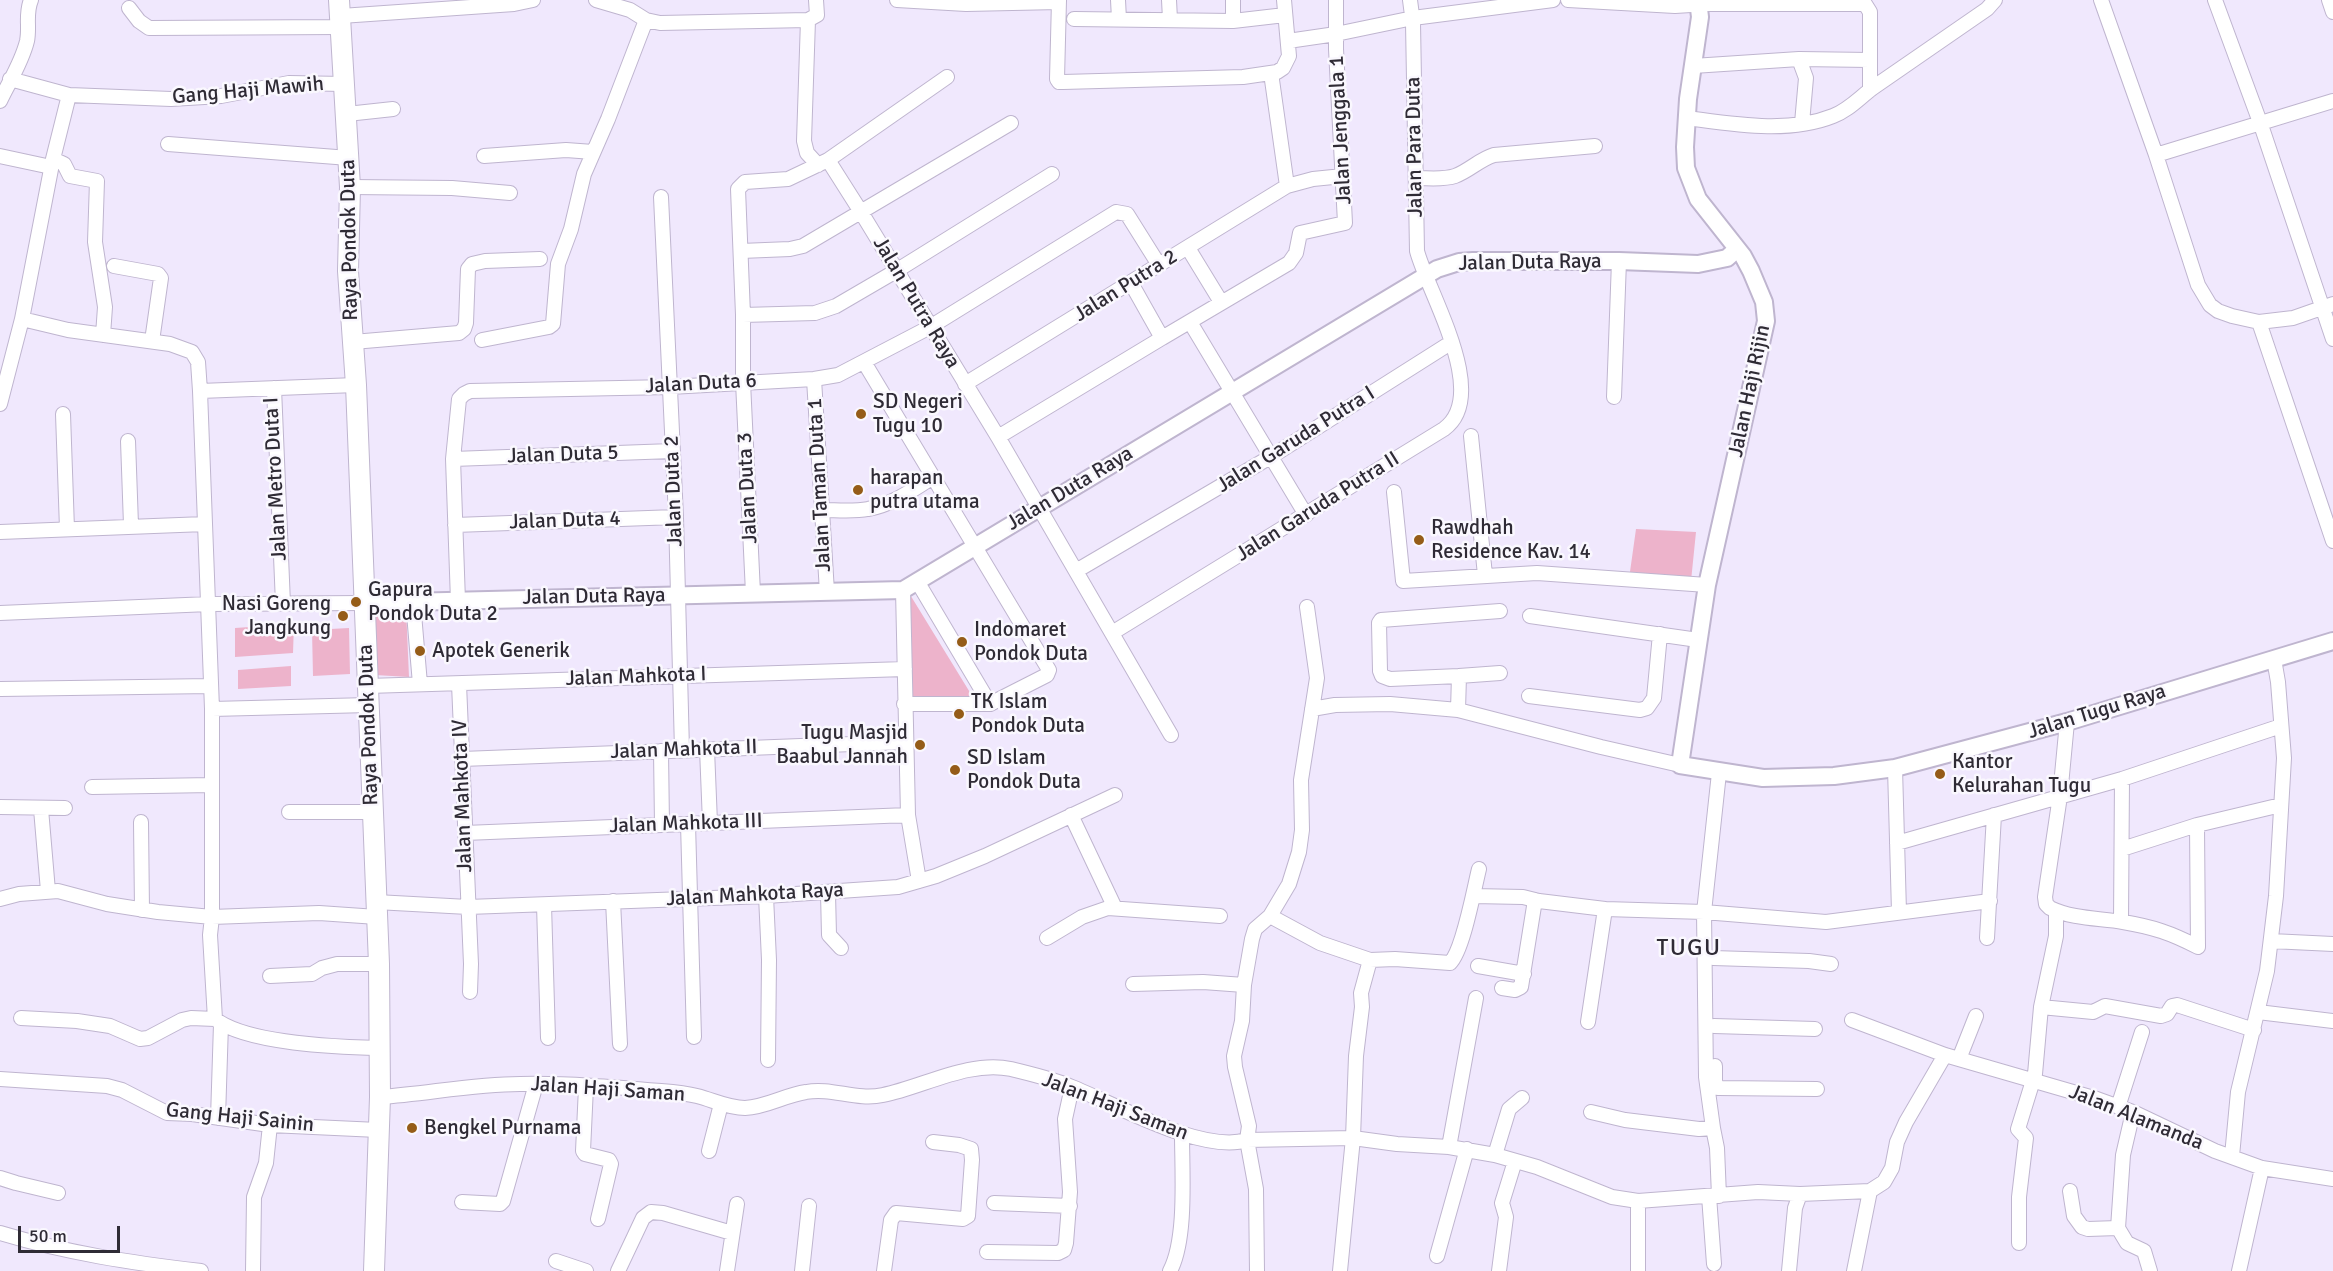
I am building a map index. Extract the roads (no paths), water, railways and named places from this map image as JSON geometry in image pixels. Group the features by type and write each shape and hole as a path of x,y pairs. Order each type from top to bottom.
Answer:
{"main road":[{"name":"Raya Pondok Duta","path":"340,14 349,158 348,271 356,385 379,964 380,1098 374,1271"}],"street":[{"path":"0,101 23,56 28,39 28,7 31,0"},
{"path":"129,8 149,28 466,3 514,4 533,0"},
{"path":"596,0 633,6 646,20 660,23 808,20"},
{"name":"Jalan Putra Raya","path":"816,0 817,15 808,20 804,141 807,153 823,163 861,212 1040,507 1171,735"},
{"path":"897,0 966,4 1059,1 1057,79 1059,82 1243,77 1271,73 1283,68 1289,56 1284,0"},
{"path":"1118,0 1119,19"},
{"path":"1169,0 1170,19"},
{"path":"1233,0 1233,21"},
{"name":"Jalan Jenggala 1","path":"1221,302 1289,263 1293,258 1300,233 1345,223 1336,0"},
{"name":"Jalan Para Duta","path":"1410,0 1413,18 1417,251 1424,275"},
{"path":"1288,41 1336,34 1413,18 1553,0"},
{"path":"1568,0 1675,6 1698,2 1865,4 1870,12 1870,90"},
{"path":"2101,0 2203,296 2210,306 2218,311 2259,322 2293,318 2327,306"},
{"path":"2215,0 2327,306 2333,339"},
{"path":"2329,0 2333,12"},
{"name":"Jalan Haji Rijin","path":"1680,765 1707,585 1766,321 1764,302 1743,256 1698,199 1691,183 1685,158 1687,118 1700,17 1698,2"},
{"path":"1687,118 1740,124 1777,125 1802,123 1832,116 1846,110 1870,90 1991,3"},
{"path":"1074,19 1233,21 1284,15"},
{"path":"482,340 549,327 552,324 558,264 571,229 584,174 646,20"},
{"path":"1693,66 1799,59 1870,60"},
{"path":"1799,59 1806,78 1802,123"},
{"path":"1271,73 1287,186"},
{"path":"823,163 947,77"},
{"name":"Gang Haji Mawih","path":"10,79 69,95 171,99 221,96 289,83 344,84"},
{"path":"0,404 22,319 52,163 69,95"},
{"path":"2156,155 2333,101"},
{"path":"346,114 393,109"},
{"path":"741,251 795,248 861,212 1011,123"},
{"path":"168,144 349,158"},
{"path":"1416,178 1456,176 1484,158 1494,155 1596,146"},
{"path":"484,156 566,150 593,152"},
{"path":"0,156 64,164 70,176 97,181 94,242 105,307 103,334"},
{"name":"Jalan Duta 3","path":"753,593 743,382 739,185 745,182 788,179 823,163"},
{"path":"743,315 815,313 826,310 896,271 1052,174"},
{"name":"Jalan Putra 2","path":"965,384 1287,186 1313,179 1343,176"},
{"path":"350,187 453,188 510,193"},
{"name":"Jalan Duta 2","path":"661,197 676,517 682,750"},
{"name":"Jalan Duta 6","path":"453,459 459,399 470,392 670,387 814,379 838,375 930,327 1116,212 1127,214 1159,265"},
{"path":"998,437 1221,302 1188,248"},
{"name":"Jalan Duta Raya","path":"364,603 827,592 910,586 1424,275 1446,266 1466,262 1619,261 1708,264 1727,258 1737,249"},
{"path":"353,342 459,333 464,329 466,322 468,269 472,264 485,261 540,259"},
{"path":"1614,397 1619,261"},
{"path":"114,266 158,274 161,278 152,341"},
{"path":"1424,275 1440,308 1452,342"},
{"path":"1131,283 1162,338"},
{"path":"22,319 68,330 170,344 192,352 198,362 212,709 213,917 210,935 218,1021 218,1118"},
{"path":"1190,322 1306,515"},
{"path":"2259,322 2333,541"},
{"name":"Jalan Garuda Putra I","path":"1076,571 1272,456 1452,342"},
{"name":"Jalan Garuda Putra II","path":"1112,633 1453,422 1460,406 1461,388 1452,342"},
{"path":"864,362 1049,670 1047,675 990,704 904,704"},
{"name":"Jalan Taman Duta 1","path":"814,379 827,592"},
{"path":"274,388 356,385"},
{"name":"Jalan Metro Duta I","path":"200,391 274,388 283,604"},
{"path":"63,414 67,529"},
{"path":"1470,436 1485,575"},
{"path":"128,441 131,525"},
{"name":"Jalan Duta 5","path":"453,459 672,451"},
{"path":"453,459 458,600"},
{"path":"821,510 866,510 878,507 897,499 932,478"},
{"path":"1394,492 1403,581 1537,573 1707,585"},
{"name":"Jalan Duta 4","path":"454,525 676,517"},
{"path":"0,532 131,525 205,524"},
{"path":"910,586 990,704"},
{"path":"910,586 905,669 905,742 908,815 919,881"},
{"path":"413,602 420,684"},
{"path":"0,613 209,604 364,603"},
{"path":"1257,1271 1256,1189 1247,1140 1248,1116 1234,1056 1242,1022 1244,985 1252,939 1256,929 1270,916 1289,884 1299,852 1302,830 1301,780 1317,678 1307,607"},
{"path":"1500,611 1381,620 1379,622 1380,671 1383,676 1390,679 1500,673"},
{"path":"1530,616 1698,640"},
{"path":"1529,696 1640,710 1647,708 1654,698 1660,634"},
{"name":"Jalan Tugu Raya","path":"1680,765 1776,778 1834,776 1895,768 2067,722 2333,641"},
{"path":"2232,1156 2238,1092 2258,1012 2271,941 2284,758 2274,659"},
{"name":"Jalan Mahkota I","path":"212,709 369,695 420,684 905,669"},
{"path":"1458,710 1459,676"},
{"name":"Jalan Mahkota IV","path":"459,684 471,964 470,992"},
{"path":"0,689 211,686"},
{"path":"1312,708 1335,705 1390,704 1458,710 1680,765"},
{"path":"2067,722 2046,904 2053,909 2080,918 2121,921 2165,931 2198,947 2197,825"},
{"path":"1897,843 2121,779 2281,726"},
{"name":"Jalan Mahkota II","path":"462,759 905,742"},
{"path":"707,749 710,823"},
{"path":"661,751 662,825"},
{"path":"1895,768 1899,912"},
{"path":"1714,1264 1717,1148 1706,1077 1704,912 1719,772"},
{"path":"2121,779 2121,921"},
{"path":"92,787 212,785"},
{"name":"Jalan Mahkota Raya","path":"0,899 48,891 67,893 107,904 142,910 213,917 766,896 898,887 985,856 1115,795"},
{"path":"2122,849 2197,825 2281,805"},
{"path":"0,807 65,808"},
{"path":"41,809 48,891"},
{"path":"289,812 373,812"},
{"path":"1071,814 1115,908"},
{"name":"Jalan Mahkota III","path":"465,833 908,815"},
{"path":"1987,938 1995,815"},
{"path":"141,822 142,910"},
{"path":"688,824 694,1037"},
{"path":"1270,916 1320,943 1370,960 1450,963 1454,960 1461,942 1479,868"},
{"path":"828,892 829,934 841,948"},
{"path":"766,896 769,960 768,1060"},
{"path":"1473,896 1523,897 1605,909 1704,912 1826,922 1990,901"},
{"path":"1502,988 1520,988 1535,900"},
{"path":"613,901 620,1044"},
{"path":"544,905 548,1038"},
{"path":"1047,938 1082,917 1102,909 1220,916"},
{"path":"1588,1022 1605,909"},
{"path":"2019,1243 2019,1197 2026,1138 2018,1130 2034,1080 2041,1007 2056,936 2053,909"},
{"path":"1704,912 1710,925 1713,958 1718,1088 1817,1089"},
{"path":"2271,941 2333,944"},
{"path":"1713,958 1809,961 1831,964"},
{"path":"1340,1271 1353,1138 1361,993 1370,960"},
{"path":"270,976 312,975 322,968 338,964 379,964"},
{"path":"1478,966 1524,974"},
{"path":"1133,984 1203,982 1244,985"},
{"path":"1449,1146 1476,998"},
{"path":"2041,1007 2093,1012 2105,1006 2161,1016 2167,1014 2172,1006 2177,1005 2254,1030"},
{"path":"2258,1012 2333,1021"},
{"path":"1959,1059 1976,1016"},
{"path":"21,1018 77,1021 110,1026 140,1039 148,1038 182,1020 191,1018 218,1021 268,1038 291,1042 380,1048"},
{"name":"Jalan Alamanda","path":"1852,1020 1942,1054 2034,1080 2133,1112 2214,1151 2262,1168 2333,1179"},
{"path":"1714,1026 1815,1029"},
{"path":"2118,1107 2142,1032"},
{"path":"1854,1271 1869,1191 1884,1182 1892,1168 1897,1142 1942,1054"},
{"name":"Jalan Haji Saman","path":"380,1098 536,1084 672,1092 735,1107 752,1107 816,1091 875,1097 960,1073 992,1068 1011,1069 1072,1087 1182,1134 1218,1143 1235,1144 1247,1140 1353,1138 1396,1144 1449,1146 1495,1155 1557,1174 1612,1197 1638,1200 1758,1192 1800,1194 1869,1191"},
{"name":"Gang Haji Sainin","path":"0,1079 107,1086 122,1090 167,1113 270,1125 378,1130"},
{"path":"462,1202 500,1204 503,1201 536,1084"},
{"path":"586,1087 583,1151 585,1154 609,1160 611,1164 598,1219"},
{"path":"987,1252 1058,1253 1064,1250 1070,1206 1065,1119 1072,1087"},
{"path":"1495,1155 1509,1109 1522,1098"},
{"path":"709,1151 721,1104"},
{"path":"1591,1112 1625,1120 1699,1129 1713,1128"},
{"path":"2133,1112 2123,1155 2118,1228 2127,1243 2144,1251 2150,1271"},
{"path":"253,1271 254,1197 266,1163 270,1125"},
{"path":"1170,1271 1179,1239 1182,1134"},
{"path":"884,1271 891,1221 896,1213 958,1218 968,1216 972,1153 966,1146 933,1142"},
{"path":"1437,1256 1467,1149"},
{"path":"1499,1271 1506,1217 1502,1203 1515,1161"},
{"path":"2239,1271 2262,1168"},
{"path":"0,1178 16,1184 58,1192"},
{"path":"2070,1191 2076,1222 2082,1227 2118,1228"},
{"path":"1789,1271 1795,1208 1800,1194"},
{"path":"1638,1200 1638,1271"},
{"path":"994,1203 1070,1206"},
{"path":"727,1271 737,1204"},
{"path":"802,1271 809,1206"},
{"path":"618,1271 643,1218 651,1212 663,1213 732,1233"},
{"path":"0,1233 104,1265 201,1271"},
{"path":"556,1261 586,1271"}],"place":[{"name":"SD Negeri Tugu 10","path":"861,414"},
{"name":"harapan putra utama","path":"858,490"},
{"name":"Rawdhah Residence Kav. 14","path":"1419,540"},
{"name":"Gapura Pondok Duta 2","path":"356,602"},
{"name":"Nasi Goreng Jangkung","path":"343,616"},
{"name":"Indomaret Pondok Duta","path":"962,642"},
{"name":"Apotek Generik","path":"420,651"},
{"name":"TK Islam Pondok Duta","path":"959,714"},
{"name":"Tugu Masjid Baabul Jannah","path":"920,745"},
{"name":"SD Islam Pondok Duta","path":"955,770"},
{"name":"Kantor Kelurahan Tugu","path":"1940,774"},
{"name":"Bengkel Purnama","path":"412,1128"}],"district":[{"name":"TUGU","path":"1689,949"}]}
